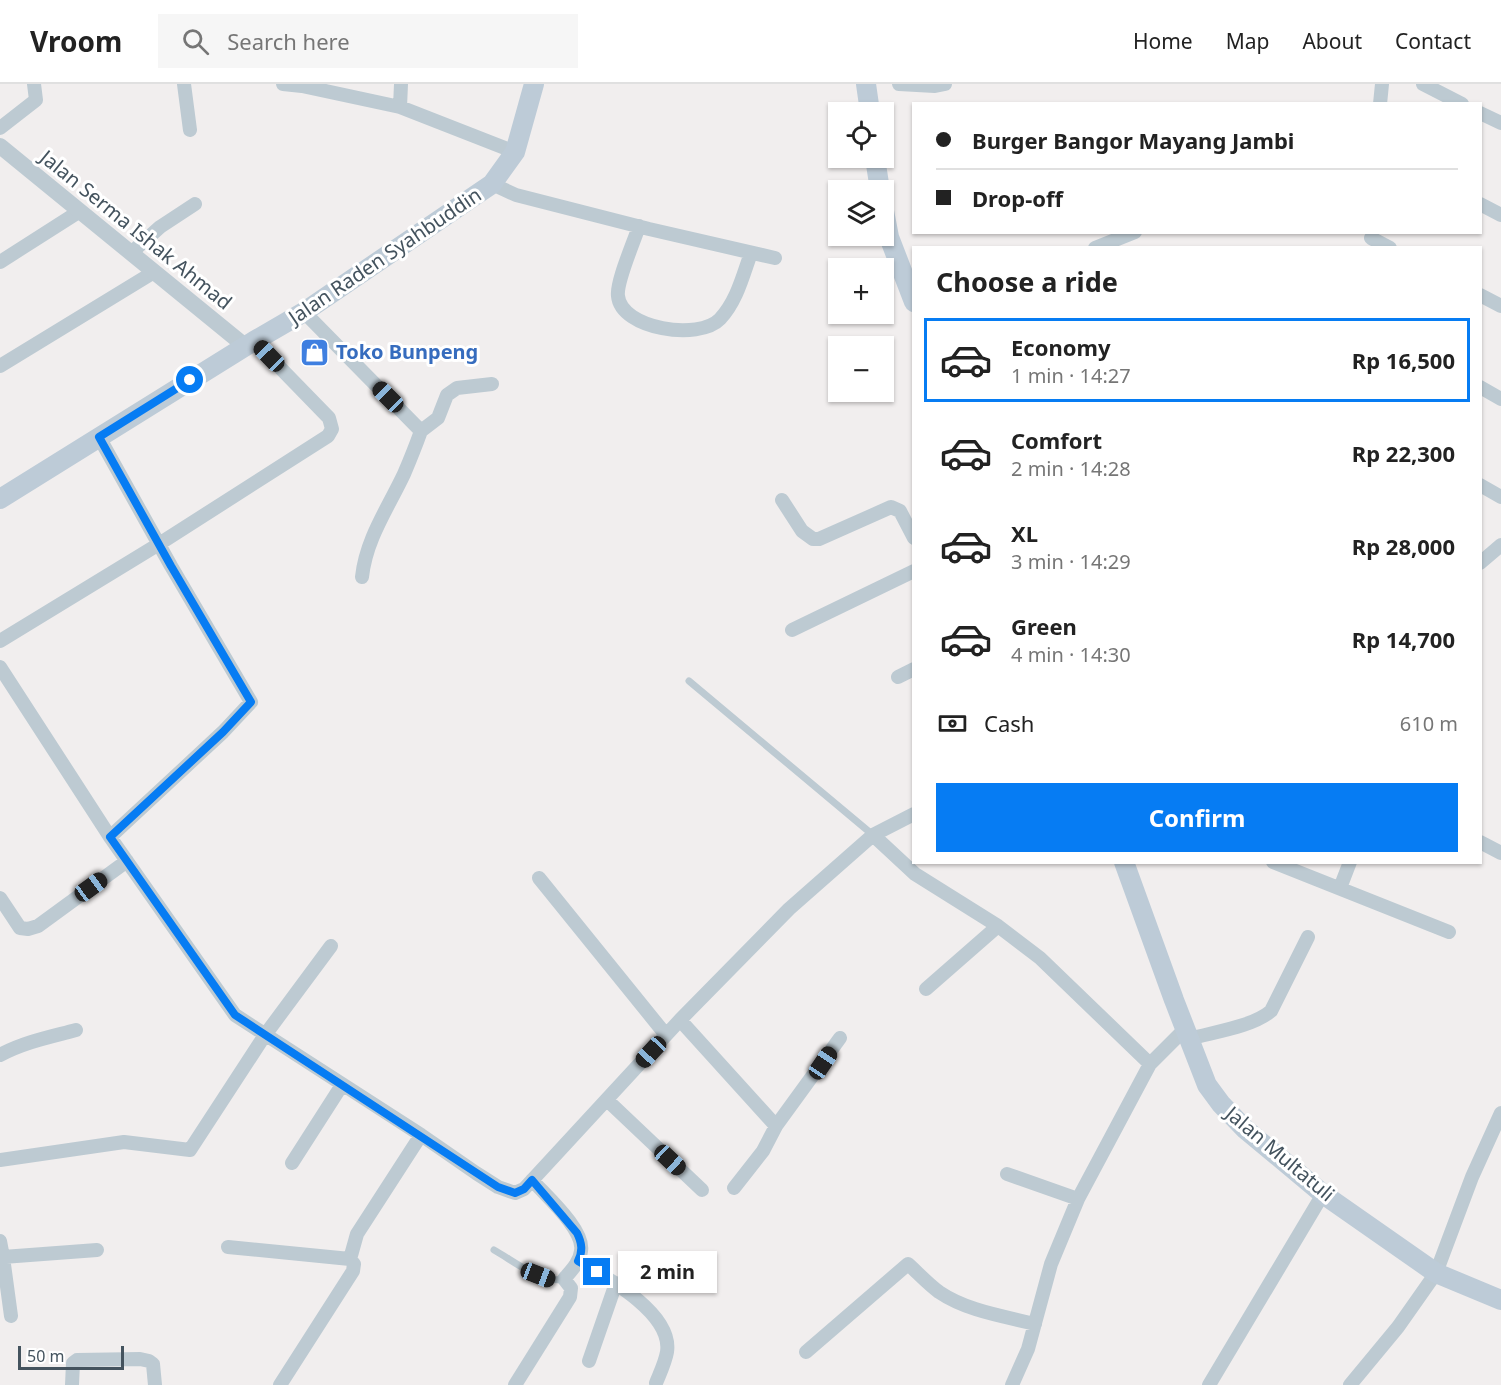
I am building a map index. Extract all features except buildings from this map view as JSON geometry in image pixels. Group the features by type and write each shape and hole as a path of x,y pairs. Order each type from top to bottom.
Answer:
{"main road":[{"name":"Jalan Raden Syahbuddin","path":"0,499 304,312 492,184 515,152 534,84"},
{"path":"866,84 869,102"},
{"path":"892,246 912,297"},
{"name":"Jalan Multatuli","path":"1125,864 1187,1034 1208,1085 1221,1104 1245,1129 1323,1194 1436,1273 1501,1300"}],"street":[{"path":"0,128 36,100 34,84"},
{"path":"184,84 190,130"},
{"path":"283,84 302,85 400,107 515,152"},
{"path":"400,107 401,84"},
{"path":"899,84 935,86 945,84"},
{"path":"1380,102 1382,84"},
{"path":"1423,84 1458,102"},
{"path":"1482,114 1501,123"},
{"name":"Jalan Serma Ishak Ahmad","path":"0,146 154,272 249,344"},
{"path":"492,184 516,195 775,258"},
{"path":"131,253 160,227 195,204"},
{"path":"1482,205 1501,215"},
{"path":"0,262 80,212"},
{"path":"639,226 618,290 619,303 627,313 666,329 699,330 719,320 738,290 751,253"},
{"path":"1100,246 1130,234"},
{"path":"1371,239 1386,246"},
{"path":"0,366 154,272"},
{"path":"1482,296 1501,306"},
{"path":"304,312 421,430"},
{"path":"0,641 159,544 328,436 332,429 329,418 249,344"},
{"path":"362,577 364,560 373,534 404,474 421,430 438,418 447,395 457,388 492,384"},
{"path":"1482,388 1501,399"},
{"path":"99,437 251,702 223,732 110,837"},
{"path":"1482,486 1501,497"},
{"path":"782,500 802,531 813,539 891,507 900,511 912,534"},
{"path":"1482,561 1501,544"},
{"path":"792,630 912,572"},
{"path":"0,667 110,837 235,1015 476,1173 506,1191 515,1193 524,1189 680,1020 789,909 873,835 912,815"},
{"path":"898,677 912,670"},
{"path":"873,835 915,874 998,926 1040,958 1150,1064"},
{"path":"1482,843 1501,853"},
{"path":"0,898 20,928 28,929 38,926 127,861"},
{"path":"1278,864 1449,932"},
{"path":"1340,888 1349,864"},
{"path":"539,878 666,1035"},
{"path":"926,989 998,926"},
{"path":"1012,1385 1028,1349 1051,1264 1078,1200 1150,1064 1187,1034 1254,1021 1271,1011 1308,937"},
{"path":"0,1160 124,1142 190,1150 265,1035 331,946"},
{"path":"680,1020 776,1126"},
{"path":"0,1055 16,1046 76,1030"},
{"path":"734,1188 763,1151 776,1126 840,1038"},
{"path":"292,1163 342,1085"},
{"path":"607,1100 702,1190"},
{"path":"1350,1385 1398,1327 1436,1273 1472,1177 1501,1113"},
{"path":"350,1259 357,1234 421,1135"},
{"path":"1007,1174 1078,1200"},
{"path":"515,1385 570,1297 571,1288 564,1279 578,1261 582,1248 577,1233 532,1180"},
{"path":"1209,1385 1323,1194"},
{"path":"0,1241 10,1316"},
{"path":"228,1247 350,1259 354,1264 352,1271 280,1385"},
{"path":"3,1257 97,1250"},
{"path":"578,1261 616,1283 660,1322 666,1336 667,1352 657,1383"},
{"path":"806,1352 908,1264 938,1292 958,1302 978,1310 1035,1323"},
{"path":"589,1361 616,1283"},
{"path":"72,1385 73,1363 76,1360 140,1359 153,1364 155,1385"}],"lane":[{"path":"689,681 873,835"},
{"path":"494,1250 538,1275 549,1279 564,1279"}],"place":[{"name":"Toko Bunpeng","path":"315,352"}],"route":[{"path":"190,380 99,437 251,702 223,732 110,837 235,1015 498,1187 515,1193 524,1189 532,1180 581,1240 582,1248 578,1261 597,1272"}]}
